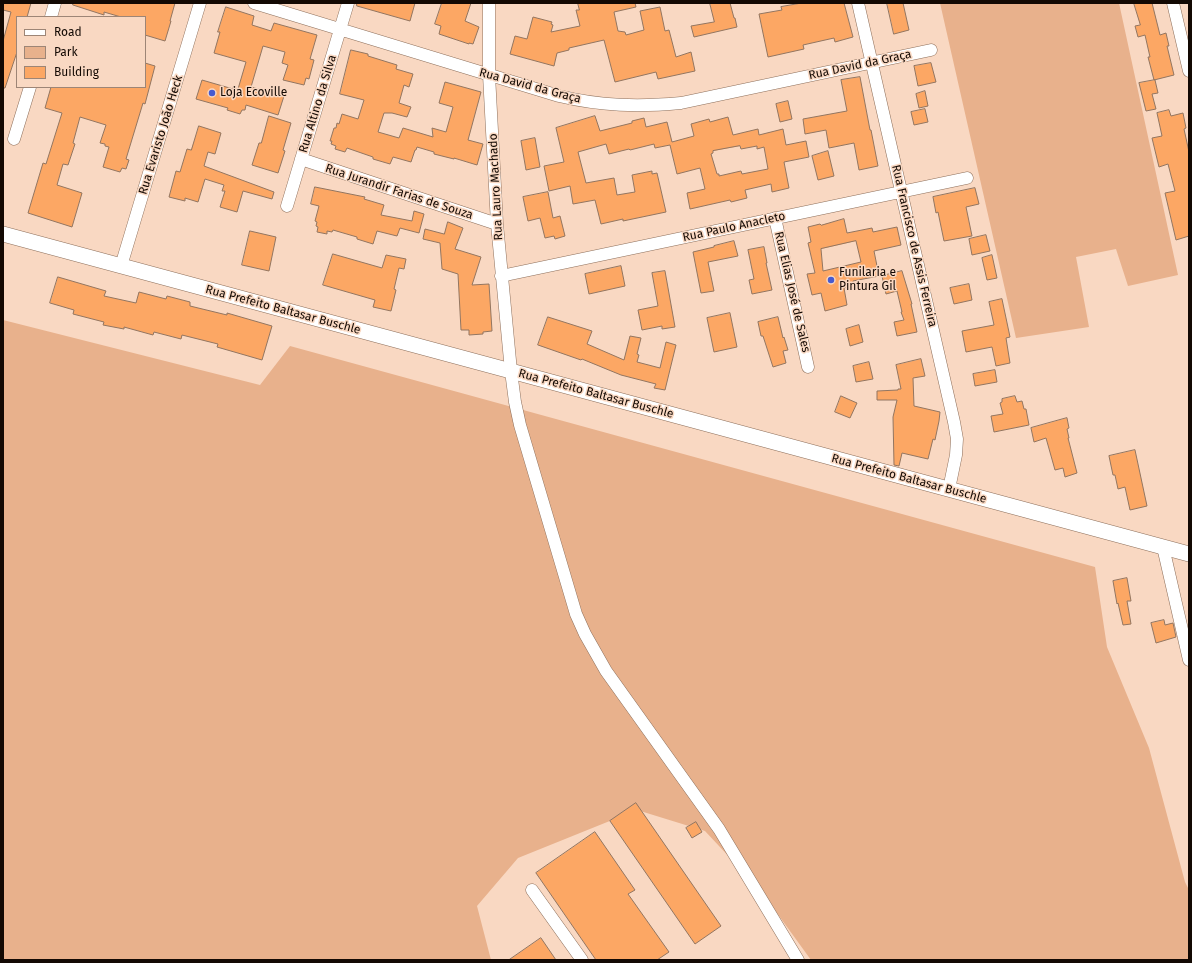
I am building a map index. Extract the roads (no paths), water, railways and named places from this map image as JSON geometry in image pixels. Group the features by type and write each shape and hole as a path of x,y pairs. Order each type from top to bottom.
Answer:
{"main road":[{"name":"Rua Prefeito Baltasar Buschle","path":"3,234 1189,554"}],"street":[{"path":"51,16 56,3"},
{"name":"Rua Evaristo João Heck","path":"121,266 200,3"},
{"name":"Rua David da Graça","path":"254,3 559,96 580,101 630,106 654,106 682,103 931,50"},
{"name":"Rua Altino da Silva","path":"288,206 348,3"},
{"name":"Rua Lauro Machado","path":"489,3 489,75 497,224 515,402 520,425 574,606 585,634 606,671 719,830 798,960"},
{"name":"Rua Francisco de Assis Ferreira","path":"858,3 954,422 957,439 956,455 949,489"},
{"path":"1173,3 1189,71"},
{"path":"14,139 30,88"},
{"name":"Rua Jurandir Farias de Souza","path":"301,159 497,224"},
{"name":"Rua Paulo Anacleto","path":"502,276 967,178"},
{"name":"Rua Elias José de Sales","path":"775,218 808,367"},
{"path":"1163,547 1189,660"},
{"path":"532,890 582,960"}],"place":[{"name":"Loja Ecoville","path":"212,93"},
{"name":"Funilaria e Pintura Gil","path":"831,280"}]}
